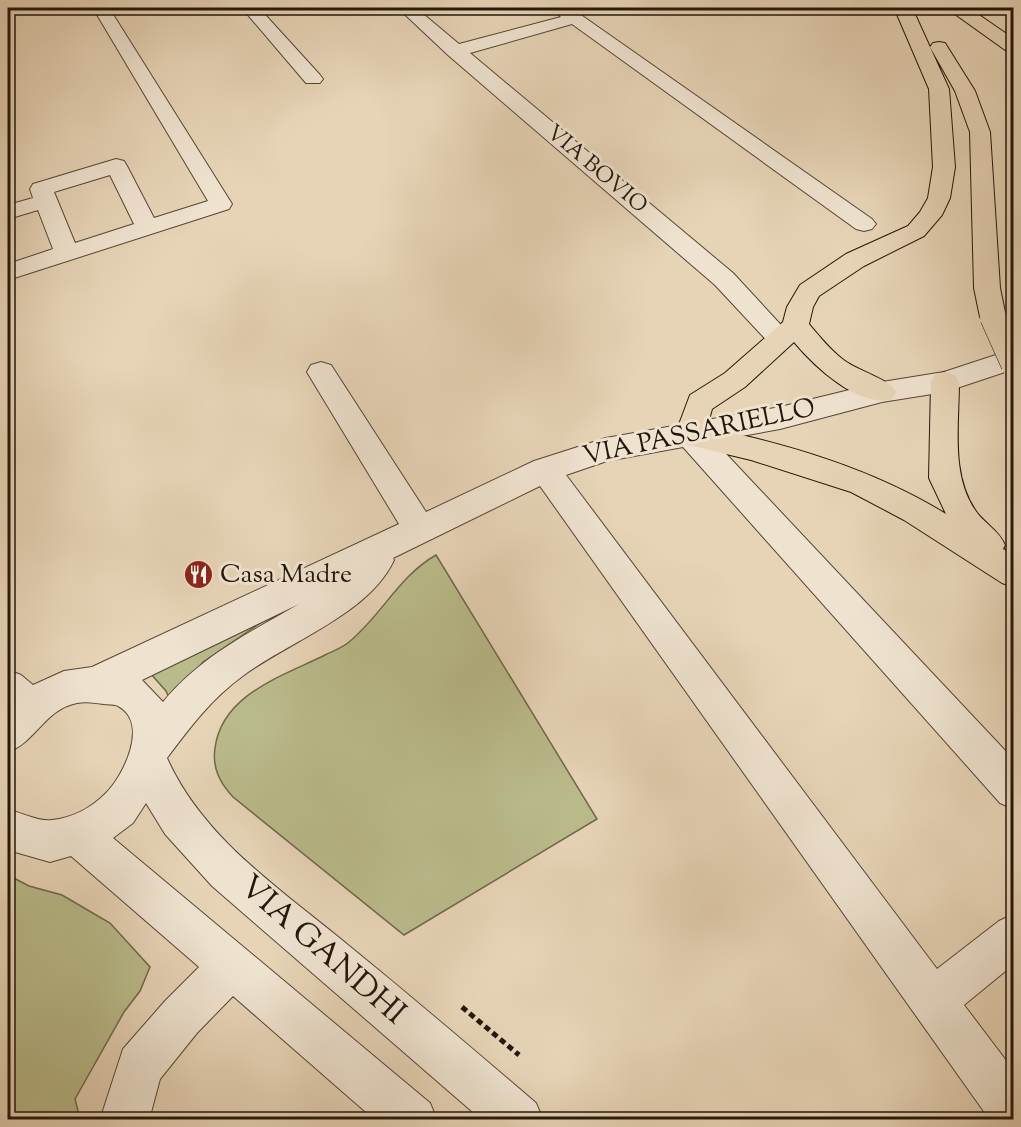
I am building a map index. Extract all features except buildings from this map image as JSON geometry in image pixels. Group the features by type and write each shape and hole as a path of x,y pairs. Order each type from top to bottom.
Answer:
{"highway":[{"path":"958,8 1014,48"},
{"path":"986,8 1014,27"},
{"path":"902,10 941,49 965,91 981,132 987,288 993,317 1014,364"},
{"path":"902,10 939,89 944,167 939,198 930,215 916,231 855,260 809,291 788,332 735,380 700,403 690,435 751,448 861,483 915,511 1014,572"},
{"path":"788,332 852,380 882,392"},
{"path":"945,382 944,478 966,523 1014,572"}],"street":[{"path":"8,272 221,204 101,8"},
{"path":"250,8 313,79"},
{"name":"VIA BOVIO","path":"406,8 788,332"},
{"path":"455,51 568,13 864,224"},
{"path":"435,33 457,28"},
{"path":"67,253 41,189 116,166 148,228"},
{"path":"8,212 46,201"},
{"name":"VIA PASSARIELLO","path":"97,683 545,470 606,450 780,418 882,392 945,382 1014,359"},
{"path":"321,372 408,535"},
{"path":"690,435 1014,789"},
{"path":"545,470 1014,1112"},
{"name":"VIA PASSARIELLO","path":"8,830 28,840 52,842 78,835 101,823 122,806 138,785 151,754 182,706 214,675 240,656 322,608 346,591 408,535"},
{"name":"VIA PASSARIELLO","path":"15,709 80,684 97,683 116,686 133,694 145,707 152,725 151,754"},
{"name":"VIA GANDHI","path":"151,754 174,814 192,837 242,883 519,1119"},
{"path":"78,835 413,1119"},
{"path":"933,1001 1014,936"},
{"path":"124,1119 140,1066 181,1017 232,965"}],"path":[{"path":"462,1006 519,1054"}],"green space":[{"path":"436,555 597,819 404,935 233,797 218,775 214,755 220,729 229,714 242,700 274,679 346,644 360,632 411,574"},
{"path":"265,620 203,662 171,702 166,691 150,673"},
{"path":"8,875 29,886 62,895 110,923 150,967 140,991 124,1012 75,1099 80,1119 8,1119"}],"place":[{"name":"Casa Madre","path":"199,575"}]}
